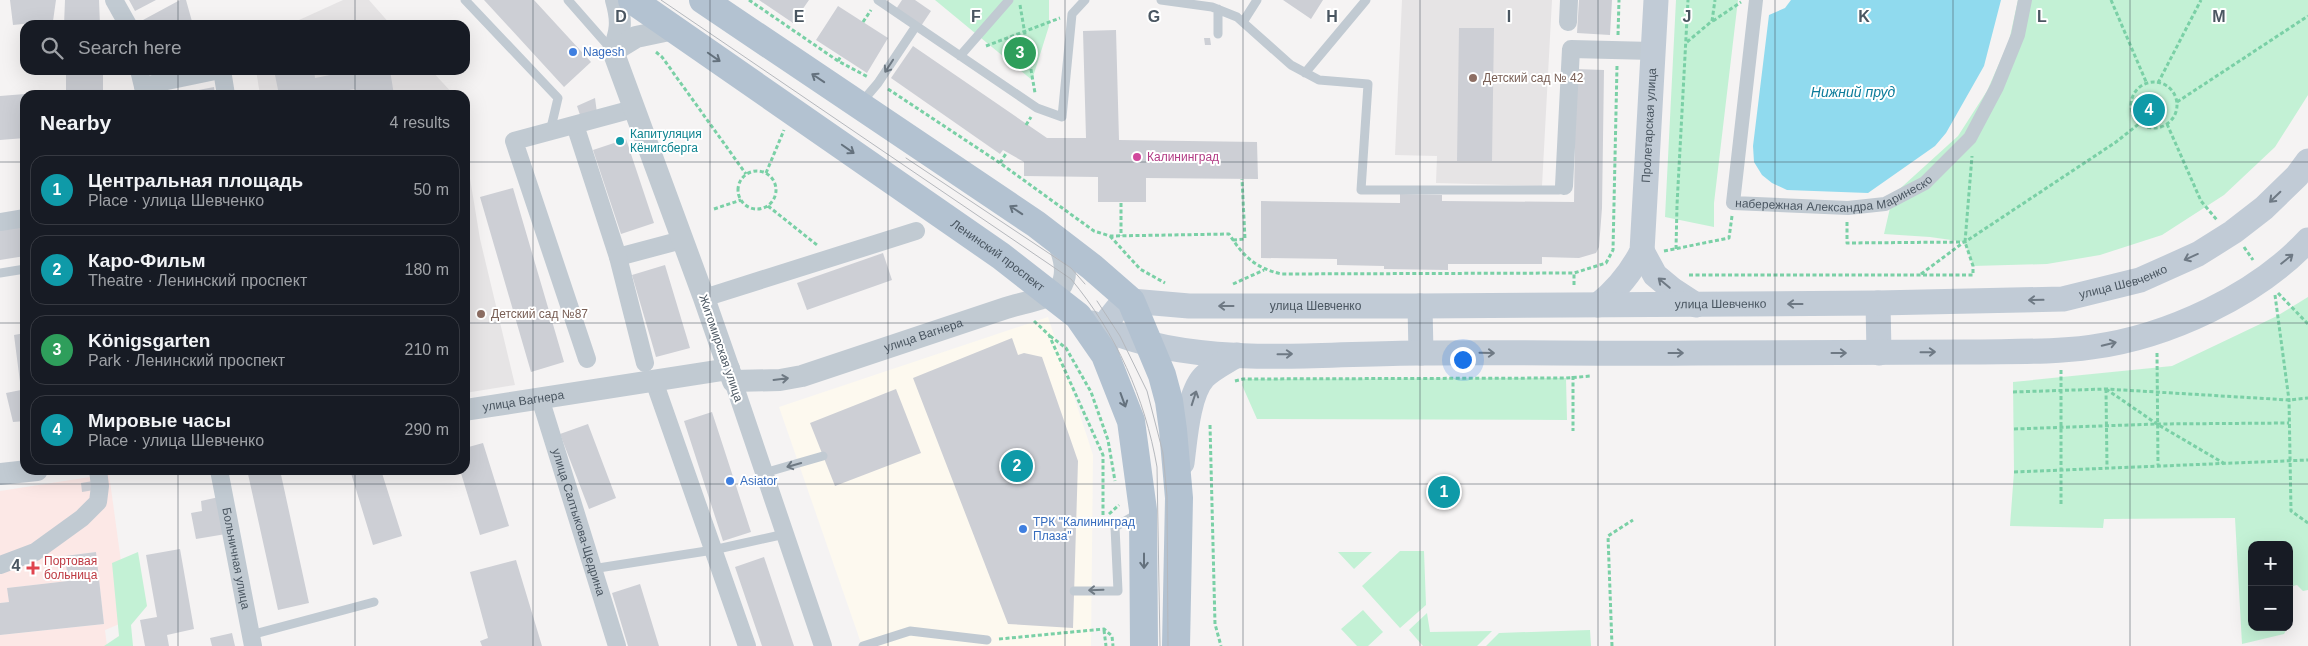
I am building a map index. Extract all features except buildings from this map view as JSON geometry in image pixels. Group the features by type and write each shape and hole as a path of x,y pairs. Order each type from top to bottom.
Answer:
{"main road":[{"name":"Ленинский проспект","path":"632,0 1001,256 1078,316 1106,343 1131,420 1143,510 1144,646"},
{"path":"703,0 1056,238 1132,301 1162,375 1169,401 1179,498"},
{"name":"Пролетарская улица","path":"1598,305 1614,293 1630,274 1653,255 1653,51 1656,0"},
{"name":"улица Шевченко","path":"1132,301 1189,306 1420,306 1696,305 2064,299 2140,280 2198,254 2233,232 2264,208 2297,176 2308,161"},
{"path":"1132,301 1117,309 1109,319 1106,343 1148,344 1237,355 1879,353 2061,350 2093,347 2157,332 2224,304 2266,276 2308,240"},
{"path":"1653,255 1655,275 1696,305"},
{"path":"1878,303 1879,353"},
{"path":"1420,306 1421,353"},
{"path":"1176,646 1179,498 1185,438 1199,384 1205,376 1237,355"}],"street":[{"path":"114,0 125,20"},
{"path":"613,51 620,32 620,12 616,0"},
{"path":"1568,22 1569,0"},
{"name":"набережная Александра Маринеско","path":"1756,0 1733,203 1848,208 1886,204 1925,183 1970,138 1997,87 2018,34 2025,0"},
{"path":"613,51 636,37 674,29"},
{"path":"1564,186 1571,49 1653,51"},
{"name":"Житомирская улица","path":"613,51 704,298 823,646"},
{"path":"142,84 193,75"},
{"path":"222,75 225,90"},
{"path":"587,359 514,141 633,109"},
{"path":"575,125 618,257 649,372 747,646"},
{"path":"0,222 20,219"},
{"path":"704,298 916,231"},
{"path":"1052,295 1063,283 1065,270 1062,253 1056,238"},
{"path":"618,257 682,240"},
{"name":"улица Вагнера","path":"470,409 540,398 649,372 730,375 780,380 802,376 1024,302 1052,295"},
{"name":"улица Салтыкова-Щедрина","path":"540,398 617,646"},
{"path":"0,474 20,472"},
{"path":"0,565 35,552 82,518 98,502 100,486 99,475"},
{"name":"Больничная улица","path":"220,475 252,641"}],"lane":[{"path":"465,0 558,98 550,132"},
{"path":"568,0 613,51"},
{"path":"878,0 1037,108 1062,116 1072,14 1085,0"},
{"path":"960,56 1009,0"},
{"path":"1161,0 1218,9 1243,22 1291,65 1319,80 1368,84 1361,190 1559,190 1564,186"},
{"path":"1243,22 1257,0"},
{"path":"1305,74 1366,0"},
{"path":"1218,9 1218,34"},
{"path":"859,105 878,83 916,26"},
{"path":"0,273 20,270"},
{"path":"764,473 823,456"},
{"path":"1074,591 1118,591 1115,526 1143,510"},
{"path":"592,569 713,550 785,534"},
{"path":"252,641 374,602"},
{"path":"863,646 910,631 987,640"}],"path":[{"path":"749,0 838,61 878,83 1000,163 1094,231 1110,236 1229,234 1247,259 1265,270 1282,274 1574,273 1606,263 1613,250 1619,0"},
{"path":"1019,0 1037,108"},
{"path":"1676,249 1688,0"},
{"path":"1712,21 1715,0"},
{"path":"1686,43 1712,21 1743,0"},
{"path":"2111,0 2147,84"},
{"path":"2158,83 2202,0"},
{"path":"960,56 1072,14"},
{"path":"2177,102 2308,16"},
{"path":"838,61 841,56"},
{"path":"662,57 746,174"},
{"path":"2158,83 2168,87 2174,94 2177,102 2176,111 2167,124 2157,128 2148,127 2140,123 2134,116 2132,99 2136,91 2147,84 2158,83"},
{"path":"1920,275 1965,242 2116,142 2140,123"},
{"path":"2167,124 2201,200 2212,216 2233,232 2266,276"},
{"path":"766,173 785,129"},
{"path":"1685,275 1973,275 1973,266 1965,242 1973,161 1970,138"},
{"path":"1000,163 1007,152"},
{"path":"759,171 766,173 774,180 775,197 768,206 756,209 745,205 741,200 738,189 746,174 759,171"},
{"path":"1233,240 1245,239 1242,179"},
{"path":"714,209 741,200"},
{"path":"1121,202 1121,236"},
{"path":"1653,255 1664,251 1729,238 1733,203"},
{"path":"768,206 832,257"},
{"path":"1848,208 1846,243 1965,242"},
{"path":"1110,236 1140,269 1169,284"},
{"path":"1228,285 1237,283 1265,270"},
{"path":"2308,324 2275,289 2289,400 2290,511 2308,523"},
{"path":"1024,302 1030,317 1066,348 1092,392 1108,440 1116,487"},
{"path":"1049,335 1102,455 1103,519 1119,506 1118,497"},
{"path":"2156,352 2158,465"},
{"path":"2061,369 2061,504"},
{"path":"1234,382 1243,380 1566,378 1594,375"},
{"path":"2013,392 2060,392 2106,389 2289,400 2308,398"},
{"path":"2106,389 2157,424 2226,465"},
{"path":"2106,389 2107,467"},
{"path":"1210,419 1215,624 1220,646"},
{"path":"2014,429 2157,424 2289,423"},
{"path":"2014,472 2158,465 2226,465 2308,460"},
{"path":"1612,646 1608,536 1633,520"},
{"path":"1104,629 1106,646"},
{"path":"987,640 1104,629 1112,636 1113,646"}],"shaded area":[{"path":"343,0 369,0 387,20 299,20"},
{"name":"Детский сад № 42","path":"1402,0 1552,0 1542,186 1436,183 1437,156 1395,155"},
{"path":"257,75 436,75 449,90 259,90"},
{"name":"Детский сад №87","path":"470,178 480,239 515,385 470,392"},
{"path":"1048,317 1093,455 1091,646 862,646 779,407"},
{"name":"Портовая больница","path":"109,475 129,620 105,630 107,646 0,646 0,635 104,624 96,552 66,556 68,581 8,588 9,602 0,603 0,491"}],"green space":[{"path":"935,0 1049,0 1049,26 1032,80"},
{"path":"1676,0 1738,0 1714,203 1714,227 1665,217"},
{"path":"2018,0 2308,0 2308,95 2275,147 2224,195 2162,235 2100,255 2047,264 1973,266 1965,242 1930,237 1884,234 1893,195 1958,136 1987,91 2009,41"},
{"path":"2308,297 2308,590 2303,591 2297,585 2293,586 2293,541 2248,541 2248,631 2286,631 2284,634 2242,644 2235,518 2104,519 2103,528 2010,526 2014,472 2013,382 2172,366 2277,316"},
{"path":"1566,378 1567,420 1257,419 1242,385 1243,379"},
{"path":"1400,551 1424,551 1426,605 1400,628 1362,586"},
{"path":"138,552 147,606 131,625 133,646 104,646 119,636 112,563"},
{"path":"1338,552 1372,552 1354,569"},
{"path":"1363,610 1383,632 1368,646 1357,646 1341,629"},
{"path":"1427,613 1430,632 1492,631 1477,646 1423,646 1409,630"},
{"path":"1590,630 1591,646 1486,646 1499,633"}],"water":[{"name":"Нижний пруд","path":"1791,0 2001,0 1984,66 1946,133 1935,146 1868,193 1787,190 1772,183 1762,175 1754,162 1753,146 1769,15 1785,8"}],"tram line":[{"path":"661,0 1071,279 1102,321 1115,344 1136,391 1152,441 1157,467 1160,646"},
{"path":"906,158 1071,268 1085,284"},
{"path":"1097,301 1120,336 1147,391 1163,453 1167,496 1168,646"}],"place":[{"name":"Nagesh","path":"573,52"},
{"name":"Königsgarten","path":"1020,53"},
{"name":"Детский сад № 42","path":"1473,78"},
{"name":"Мировые часы","path":"2149,110"},
{"name":"Капитуляция Кёнигсберга","path":"620,141"},
{"name":"Калининград","path":"1137,157"},
{"name":"Детский сад №87","path":"481,314"},
{"name":"Каро-Фильм","path":"1017,466"},
{"name":"Asiator","path":"730,481"},
{"name":"Центральная площадь","path":"1444,492"},
{"name":"ТРК \"Калининград Плаза\"","path":"1023,529"},
{"name":"Портовая больница","path":"33,568"}]}
